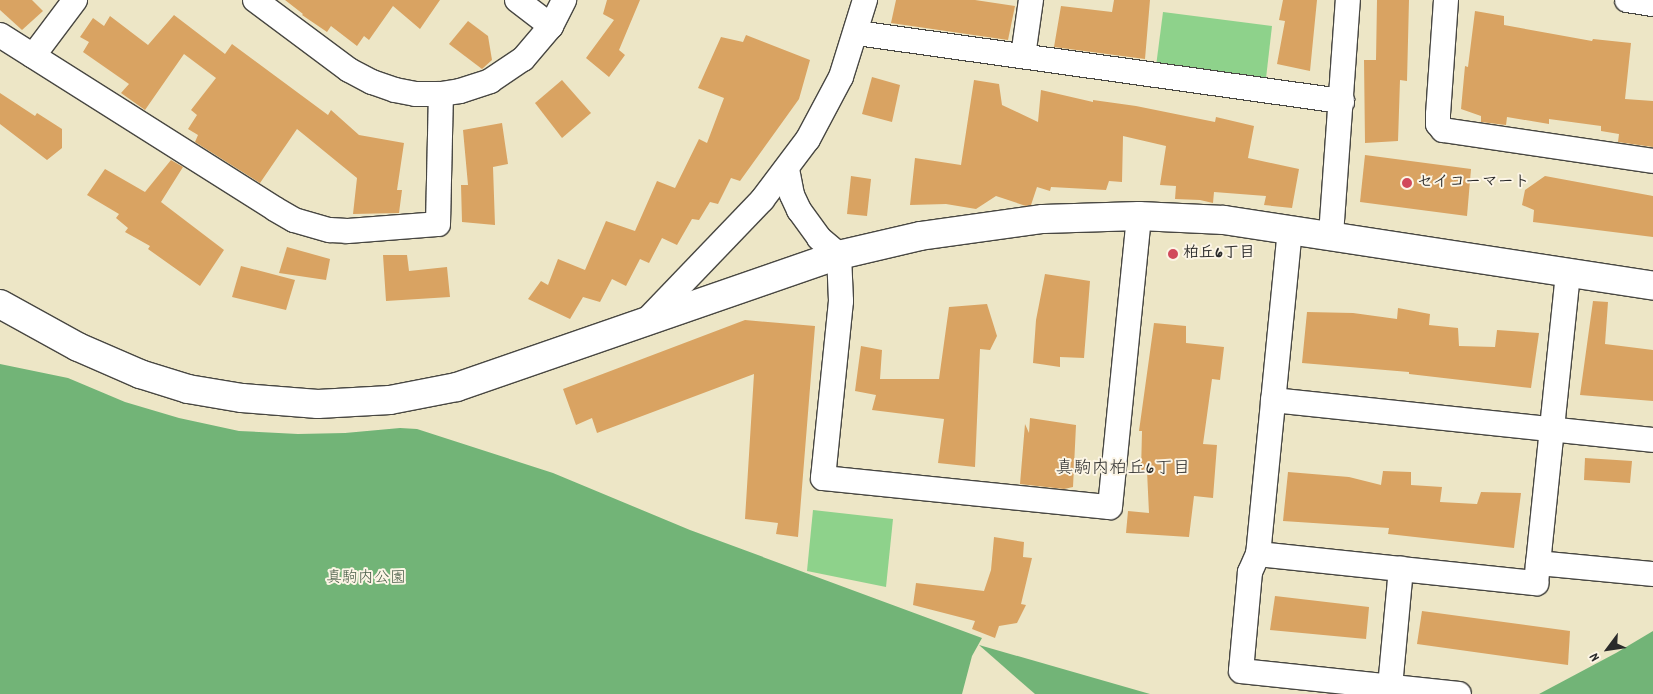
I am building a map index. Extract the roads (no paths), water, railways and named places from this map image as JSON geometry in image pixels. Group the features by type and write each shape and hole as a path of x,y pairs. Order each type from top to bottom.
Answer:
{"street":[{"path":"33,56 75,0"},
{"path":"255,0 349,70 372,82 394,90 441,94 476,86 507,71 538,44 551,26 564,0"},
{"path":"517,0 551,26"},
{"path":"645,322 733,232 787,169 808,139 827,107 841,77 857,33 865,0"},
{"path":"1023,56 1031,0"},
{"path":"1331,235 1348,0"},
{"path":"1446,0 1438,114 1438,124 1443,130 1653,161"},
{"path":"1628,0 1653,4"},
{"path":"857,33 1342,101"},
{"path":"0,36 274,209 312,226 347,232 438,224 441,94"},
{"path":"787,169 792,195 799,210 819,238 839,256 842,301 823,478 1110,507 1140,216"},
{"path":"0,304 78,347 140,374 188,389 233,397 318,404 390,400 457,387 492,377 645,322 839,256 920,236 1004,223 1088,217 1140,216 1224,220 1653,286"},
{"path":"1290,229 1258,554 1250,572 1241,671 1459,694"},
{"path":"1258,554 1536,582 1568,272"},
{"path":"1273,400 1653,440"},
{"path":"1538,563 1653,574"},
{"path":"1390,687 1402,569"}],"place":[{"name":"セイコーマート","path":"1407,183"},
{"name":"柏丘6丁目","path":"1173,254"}],"district":[{"name":"真駒内柏丘6丁目","path":"1123,470"}],"park label":[{"name":"真駒内公園","path":"366,579"}]}
